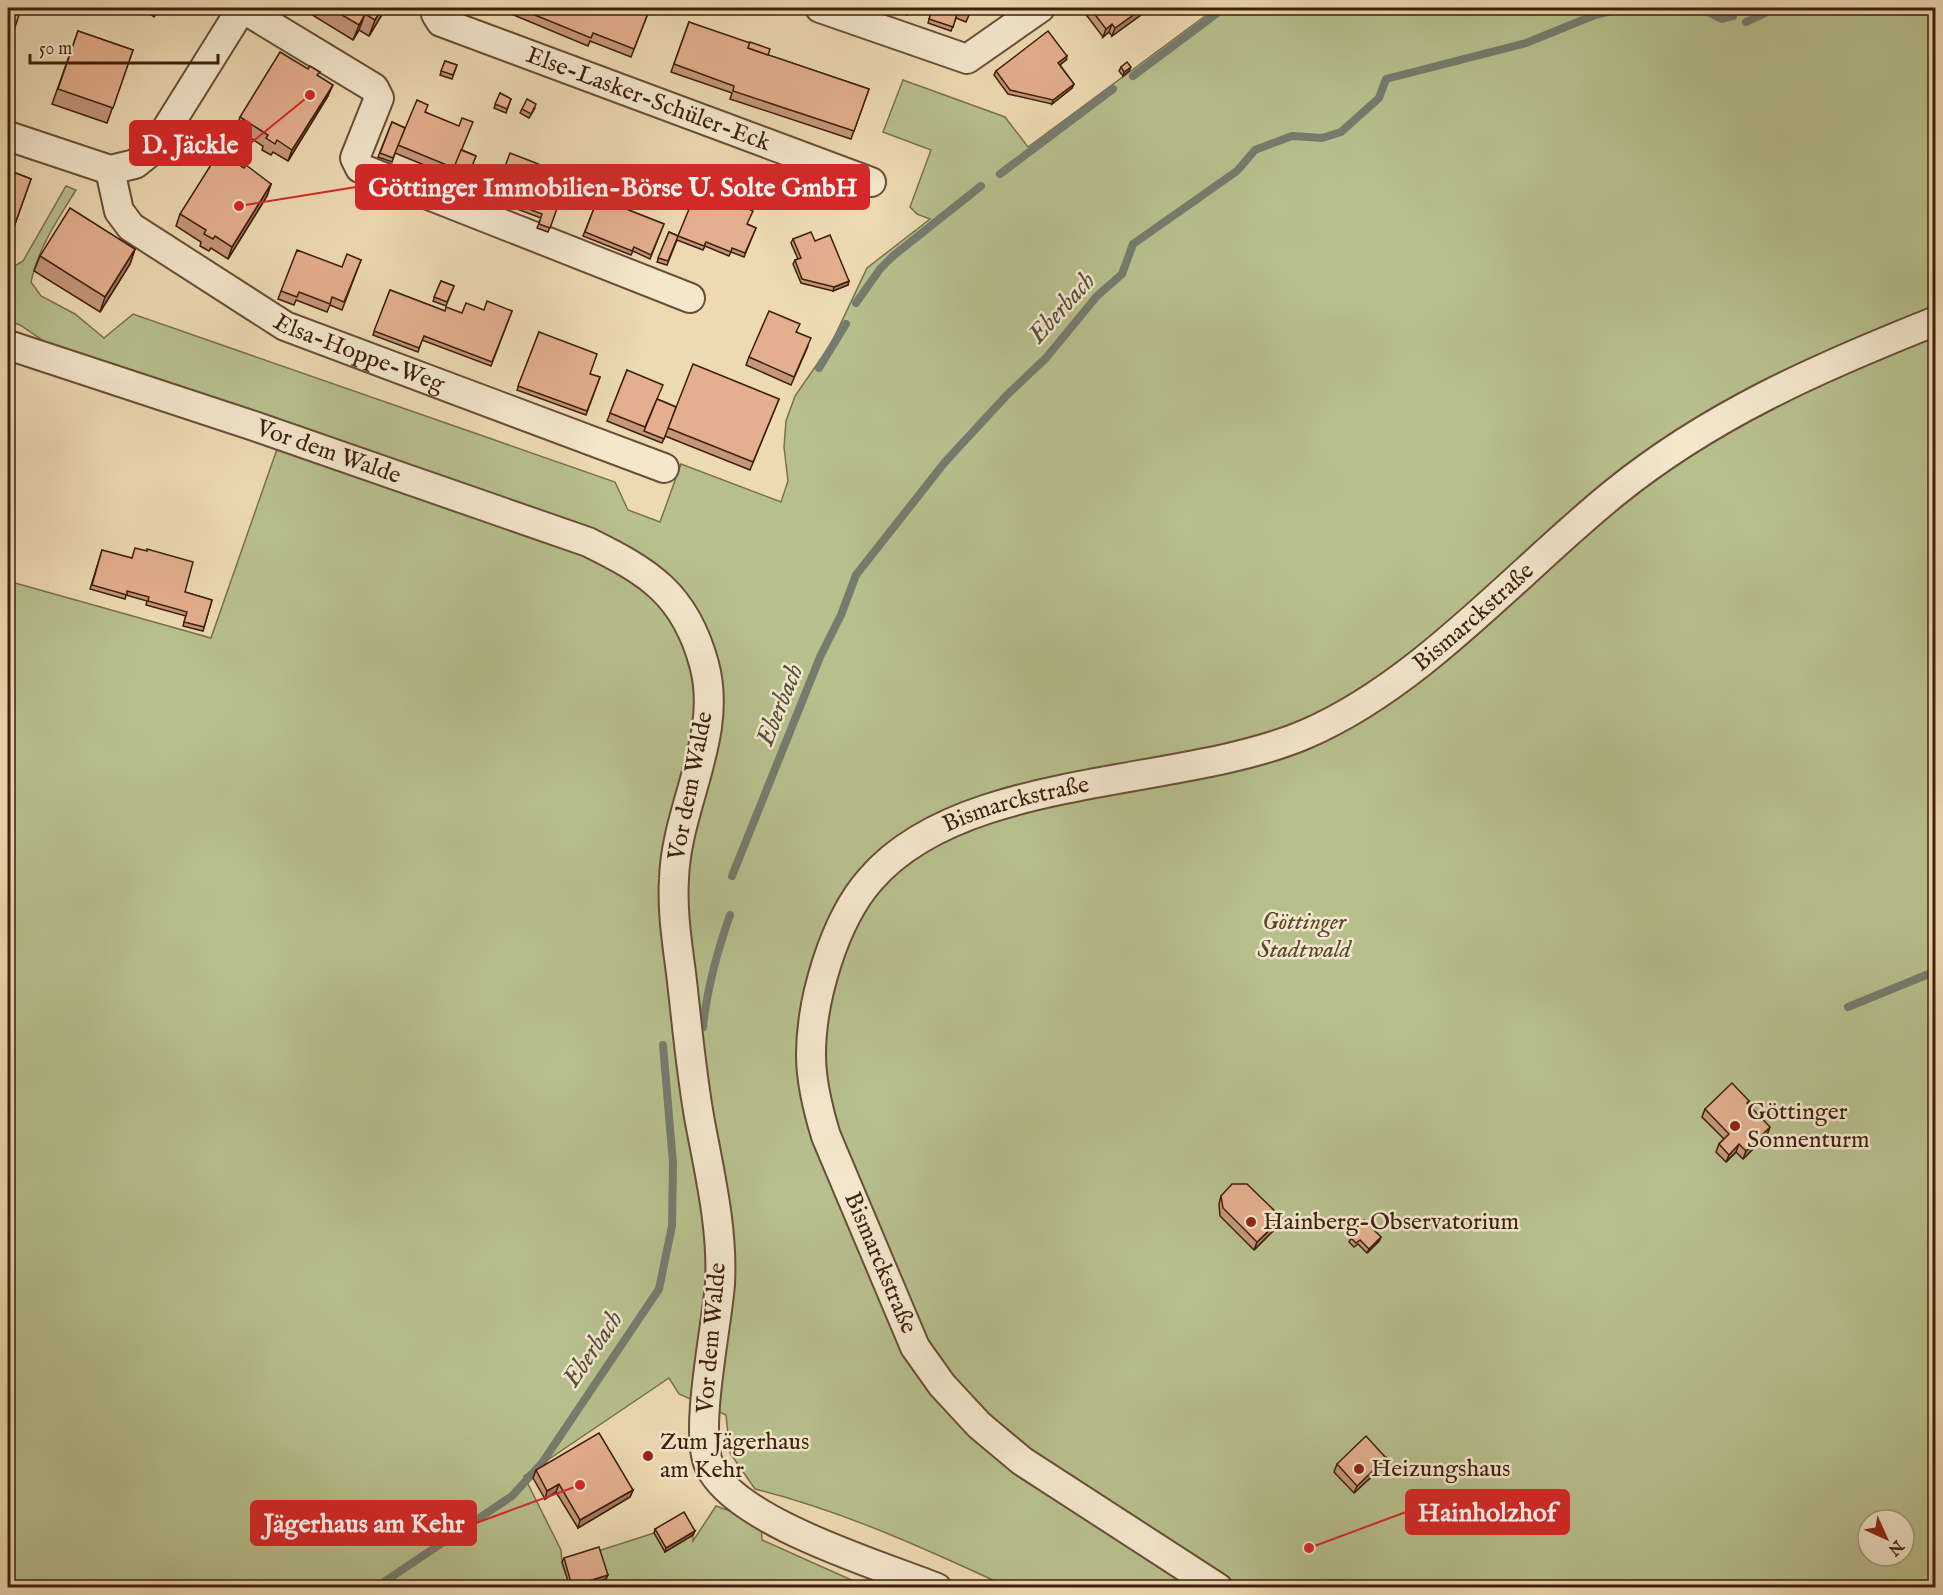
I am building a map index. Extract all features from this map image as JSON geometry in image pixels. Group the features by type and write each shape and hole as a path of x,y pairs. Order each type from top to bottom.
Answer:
{"street":[{"path":"8,136 110,170 135,164 154,149 242,8 374,88 379,98 355,158 360,168 690,298"},
{"name":"Else-Lasker-Schüler-Eck","path":"438,8 436,14 441,22 871,182"},
{"path":"820,8 968,60 1040,8"},
{"name":"Elsa-Hoppe-Weg","path":"110,170 119,211 131,227 285,326 664,468"},
{"name":"Bismarckstraße","path":"1218,1587 1022,1461 971,1417 942,1385 915,1347 826,1136 816,1101 811,1056 816,1007 841,928 854,903 871,878 899,855 925,837 960,819 1004,804 1074,787 1229,759 1304,735 1330,723 1380,692 1428,655 1611,496 1696,434 1796,379 1935,321"},
{"name":"Vor dem Walde","path":"8,345 262,429 588,542 639,568 667,593 681,612 699,647 709,691 707,726 677,840 674,878 674,919 688,1047 712,1179 720,1257 720,1284 704,1418 708,1463 727,1489 760,1515 937,1587"}],"green space":[{"name":"Göttinger Stadtwald","path":"1216,8 1935,8 1935,1587 1008,1587 915,1545 852,1520 755,1489 730,1453 726,1415 679,1394 669,1378 524,1476 561,1550 562,1562 570,1587 8,1587 8,581 211,638 283,432 57,350 20,325 8,321 8,270 23,261 66,186 76,190 38,257 31,282 41,296 75,314 104,338 133,314 615,482 628,510 660,522 681,464 781,502 788,481 784,447 786,421 795,396 831,344 867,268 930,219 917,214 910,207 931,150 883,132 903,80 1005,117 1028,147"},
{"path":"716,1506 761,1522 762,1540 867,1587 579,1588 606,1579 598,1551 654,1533 693,1535 693,1541"}],"building":[{"path":"8,8 20,12 8,48"},
{"path":"148,8 159,8 155,13"},
{"path":"330,8 382,8 375,20 365,14 359,25"},
{"path":"518,8 650,8 634,49 593,33 591,38"},
{"path":"933,8 957,14 953,27 929,19"},
{"path":"952,8 972,8 969,14"},
{"path":"1090,8 1143,8 1115,28 1112,24 1106,29"},
{"path":"689,22 750,43 748,48 869,89 854,131 733,91 734,86 674,64"},
{"path":"78,31 133,50 113,108 58,89"},
{"path":"1048,31 1067,56 1058,63 1074,84 1053,100 1010,90 996,71"},
{"path":"750,42 770,49 768,55 748,48"},
{"path":"280,52 308,69 310,66 320,72 317,75 333,85 292,150 277,140 275,144 266,138 268,135 240,117"},
{"path":"445,61 457,65 453,75 441,71"},
{"path":"1127,62 1131,67 1124,72 1121,67"},
{"path":"500,93 511,99 507,109 495,104"},
{"path":"527,99 536,104 531,114 522,109"},
{"path":"417,100 428,105 425,112 459,126 462,118 473,122 454,168 398,145"},
{"path":"392,122 405,128 393,158 380,153"},
{"path":"461,150 476,156 464,186 449,180"},
{"path":"219,152 244,168 246,165 271,184 232,247 215,236 213,239 204,234 206,230 180,214"},
{"path":"510,153 559,172 550,196 560,200 550,228 539,224 542,214 494,196 490,205 479,200 489,175 500,180"},
{"path":"8,170 31,179 11,235 8,234"},
{"path":"703,184 723,192 720,196 753,211 747,224 756,228 745,253 732,248 731,252 706,242 704,246 678,236 696,192 699,193"},
{"path":"598,198 664,224 651,255 634,247 632,251 585,232"},
{"path":"70,208 135,249 105,297 40,256"},
{"path":"669,232 678,236 668,261 658,258"},
{"path":"811,232 815,241 830,235 849,281 834,287 802,279 795,260 801,258 793,239"},
{"path":"297,250 342,267 347,254 361,260 344,302 332,297 330,304 299,292 297,297 281,291"},
{"path":"441,281 454,286 447,302 434,297"},
{"path":"390,290 445,311 446,307 462,313 466,303 484,310 487,301 512,311 492,362 424,336 419,348 374,331"},
{"path":"769,311 800,324 796,332 811,338 794,377 749,357"},
{"path":"539,332 597,354 590,374 600,377 587,411 518,386"},
{"path":"693,364 779,399 753,462 668,428"},
{"path":"627,370 663,385 645,427 610,413"},
{"path":"657,399 676,407 664,439 644,431"},
{"path":"135,548 147,551 147,549 193,562 185,592 212,600 204,627 184,622 187,612 148,601 149,597 127,591 127,595 92,585 102,550 132,558"},
{"name":"Göttinger Sonnenturm","path":"1732,1083 1770,1127 1746,1151 1739,1144 1729,1155 1719,1144 1729,1134 1705,1109"},
{"name":"Hainberg-Observatorium","path":"1232,1184 1247,1184 1282,1218 1257,1242 1223,1208 1221,1196"},
{"path":"1364,1220 1381,1237 1369,1249 1360,1240 1356,1243 1351,1238 1355,1235 1352,1232"},
{"path":"599,1433 633,1490 580,1520 559,1484 547,1491 536,1470"},
{"name":"Heizungshaus","path":"1366,1436 1386,1458 1357,1486 1337,1464"},
{"path":"684,1512 695,1531 666,1548 655,1529"},
{"path":"599,1547 608,1575 572,1586 564,1558"}],"waterway":[{"path":"1133,76 1224,8"},
{"name":"Eberbach","path":"732,876 820,657 841,615 856,575 945,462 1007,395 1046,358 1097,296 1122,274 1133,244 1237,171 1255,150 1292,136 1322,138 1341,132 1379,98 1386,79 1526,43 1595,15 1624,8"},
{"name":"Eberbach","path":"1699,8 1722,19 1733,16"},
{"name":"Eberbach","path":"1746,22 1776,8"},
{"path":"1000,174 1113,89"},
{"path":"856,303 880,269 893,256 981,186"},
{"path":"819,368 846,324"},
{"path":"703,1027 713,970 730,915"},
{"path":"1848,1007 1936,971"},
{"name":"Eberbach","path":"375,1588 512,1496 542,1463 659,1289 672,1226 673,1163 663,1045"}],"place":[{"name":"D. Jäckle","path":"310,95"},
{"name":"Göttinger Immobilien-Börse U. Solte GmbH","path":"239,206"},
{"name":"Göttinger Sonnenturm","path":"1735,1126"},
{"name":"Hainberg-Observatorium","path":"1251,1222"},
{"name":"Zum Jägerhaus am Kehr","path":"648,1456"},
{"name":"Heizungshaus","path":"1359,1469"},
{"name":"Jägerhaus am Kehr","path":"580,1485"},
{"name":"Hainholzhof","path":"1309,1548"}]}
